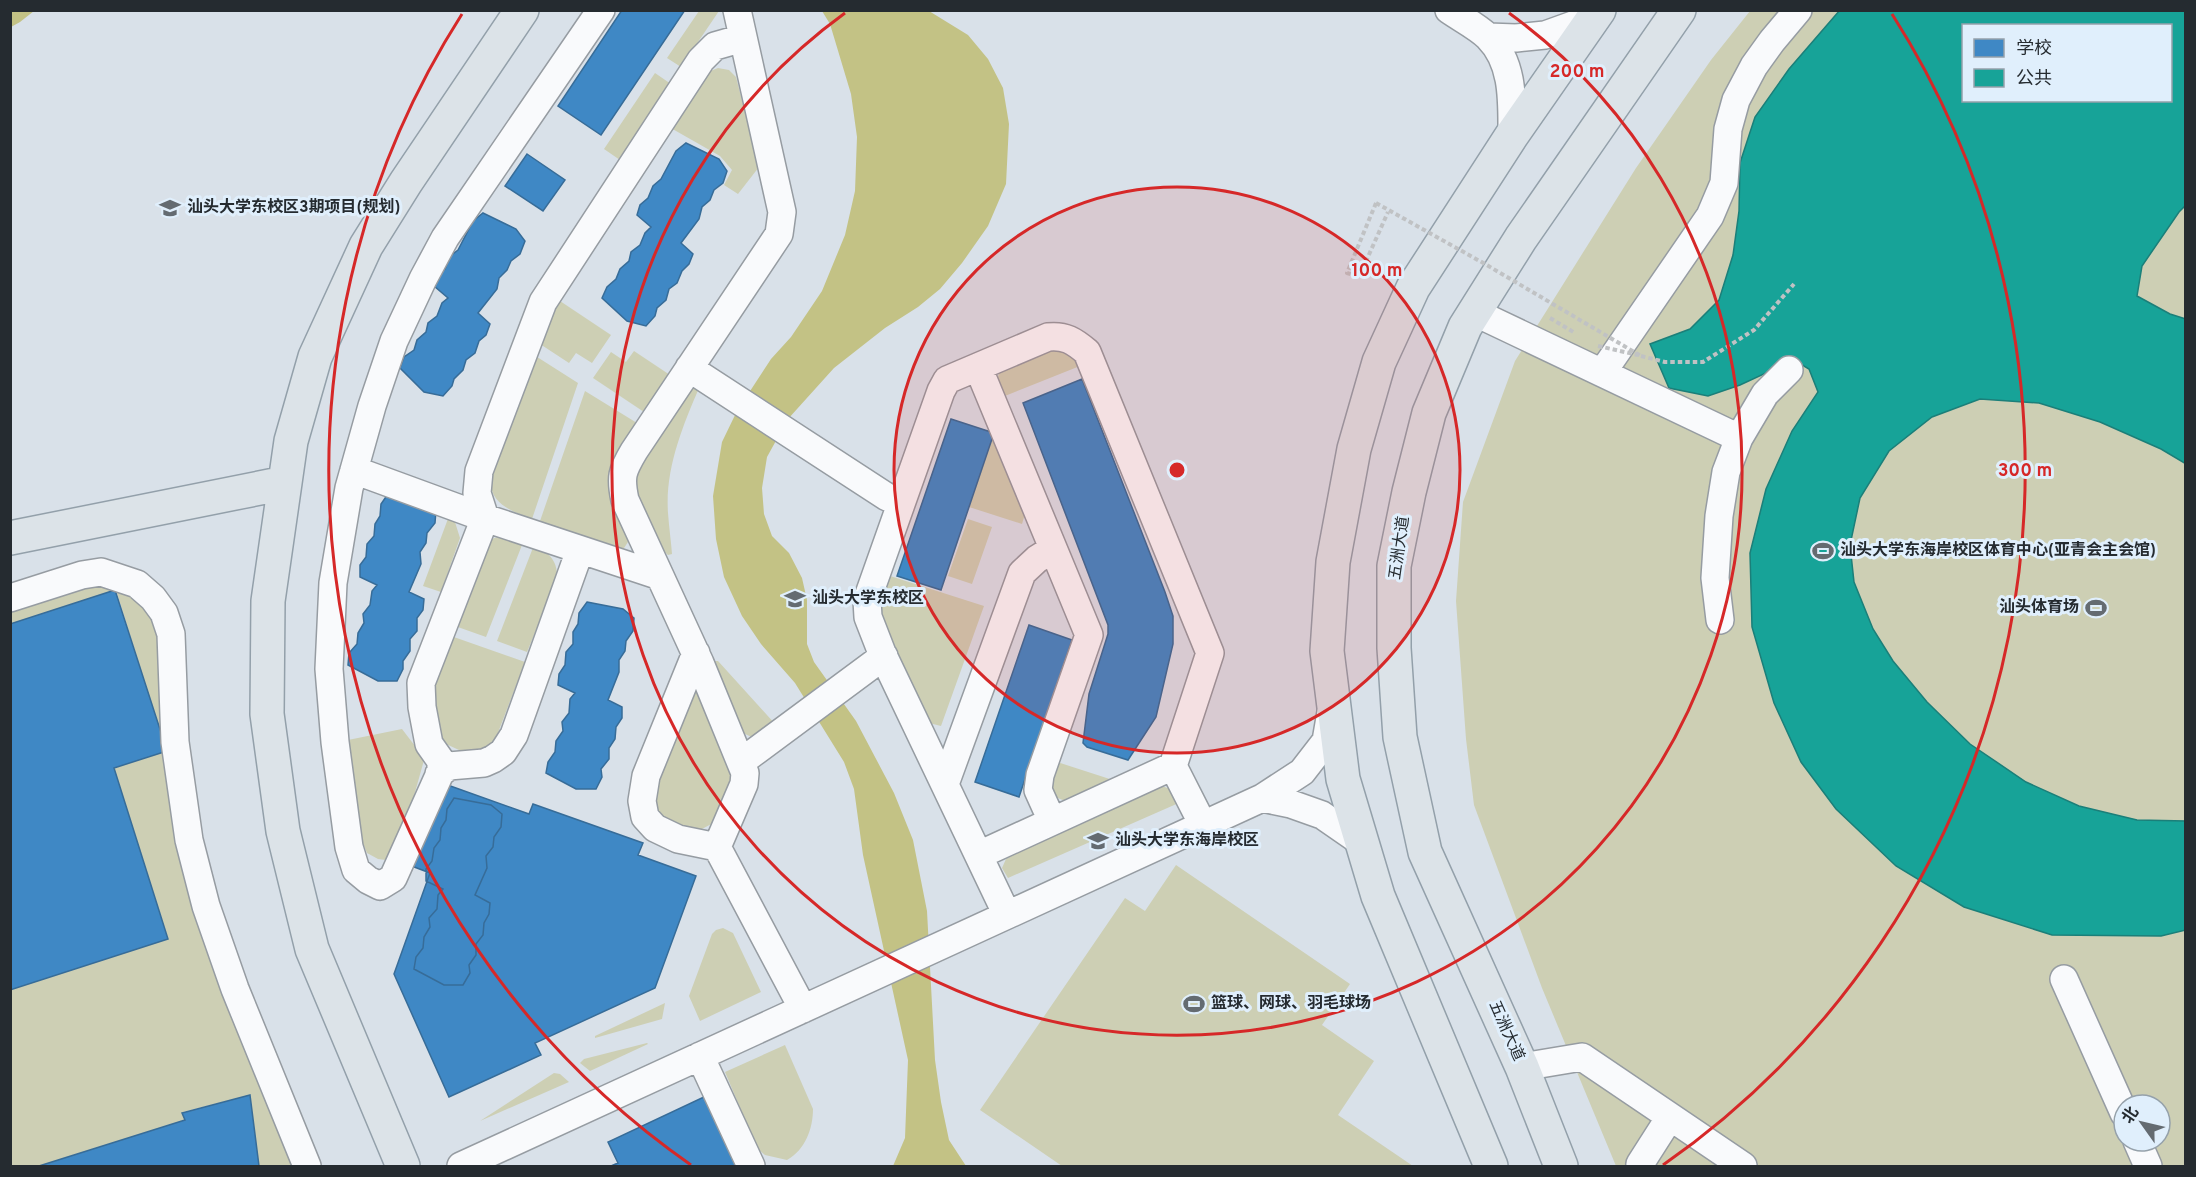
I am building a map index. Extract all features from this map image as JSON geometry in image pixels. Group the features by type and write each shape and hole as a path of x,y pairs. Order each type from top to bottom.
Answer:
{"main road":[{"path":"403,1167 312,949 284,831 267,714 268,601 291,441 315,357 366,246 406,182 522,10"},
{"name":"五洲大道","path":"1562,1167 1522,1067 1425,852 1400,737 1394,648 1394,567 1409,492 1429,413 1465,327 1521,238 1679,10"},
{"path":"1491,1167 1378,896 1343,779 1327,651 1333,562 1354,449 1379,363 1413,288 1512,135 1597,14"},
{"path":"10,538 285,483"}],"street":[{"path":"601,10 445,238 423,279 394,341 372,406 349,488 333,583 329,669 335,742 349,847 356,870 380,886 393,878 440,774 441,761 429,744 422,707 421,683 485,518 477,493 479,471 543,302 701,60 715,46 743,38"},
{"path":"717,847 744,784 745,773 696,653 625,500 621,484 622,471 779,234 782,212 737,10"},
{"path":"1449,10 1488,37 1504,60 1512,94 1512,135"},
{"path":"1602,373 1710,216 1724,183 1728,129 1737,100 1754,66 1798,10"},
{"path":"1488,37 1516,38 1545,35 1597,14"},
{"path":"1474,312 1739,438"},
{"path":"1007,915 884,656 868,616 867,600 941,391 947,380 1048,337 1061,335 1074,341 1087,352 1210,652 1173,766 1203,825"},
{"path":"978,367 1089,635 1040,775 1038,790 1052,821"},
{"path":"689,369 887,497"},
{"path":"1720,620 1715,578 1719,516 1726,472 1739,438 1765,394 1789,370"},
{"path":"354,470 485,518 660,576"},
{"path":"945,784 1022,573 1036,559 1053,549"},
{"path":"440,774 449,766 484,763 493,759 503,752 514,735 580,550"},
{"path":"10,598 82,575 101,572 137,584 153,598 164,613 171,634 175,742 181,788 189,840 203,895 235,989 307,1167"},
{"path":"696,653 646,776 642,801 645,817 655,828 678,839 717,847"},
{"path":"741,762 884,656"},
{"path":"461,1167 1262,798 1302,772 1326,741 1333,699"},
{"path":"979,855 1173,766"},
{"path":"1262,798 1291,804 1322,815 1361,842"},
{"path":"717,847 803,1009"},
{"path":"2064,979 2115,1093"},
{"path":"700,1056 751,1167"},
{"path":"1522,1067 1582,1057 1743,1167"},
{"path":"1641,1167 1640,1164 1670,1117"},
{"path":"2142,1153 2148,1167"}],"path":[{"path":"1388,212 1359,277 1347,273 1376,203 1641,356"},
{"path":"1598,346 1665,362 1703,362 1754,330 1794,284"}],"green space":[{"path":"699,11 719,11 681,67 667,58"},
{"name":"汕头大学东海岸校区体育中心(亚青会主会馆)","path":"1750,11 2185,11 2185,1166 1616,1166 1542,988 1474,805 1466,739 1456,601 1463,502 1515,361 1636,168 1711,60"},
{"path":"718,68 729,70 736,77 759,167 738,194 724,185 732,170 720,156 669,127 708,72"},
{"path":"655,73 671,84 620,160 604,149"},
{"path":"557,299 611,335 592,363 576,353 569,363 540,344"},
{"path":"1057,344 1085,364 1000,398 995,385 1001,368"},
{"path":"634,351 670,375 644,412 593,378 611,352 626,362"},
{"path":"534,355 578,383 532,519 510,510 498,501 491,489 490,480"},
{"path":"694,386 699,388 676,449 669,481 668,513 672,554 668,555 660,548 633,488 631,475 689,388"},
{"path":"585,391 637,423 616,454 610,475 630,539 624,548 616,549 540,521"},
{"path":"993,437 1025,514 1022,524 969,507"},
{"path":"449,516 454,519 460,538 441,592 423,586"},
{"path":"968,519 992,527 972,584 948,576"},
{"path":"500,536 524,540 486,637 455,626 489,540"},
{"path":"534,545 552,558 556,567 557,579 527,652 497,641"},
{"path":"887,575 984,606 941,726 925,720 876,605"},
{"path":"103,582 142,601 162,637 166,727 297,1166 259,1166 250,1095 183,1112 185,1120 39,1166 11,1166 10,990 168,938 114,768 166,751 116,590 11,624 11,605"},
{"path":"451,636 525,662 496,738 483,751 459,750 441,739 435,710 435,682"},
{"path":"715,661 718,661 776,725 758,740 743,733"},
{"path":"695,687 732,774 732,782 719,820 700,830 689,829 660,815 656,808 655,787"},
{"path":"402,729 415,746 426,753 400,846 386,860 378,859 367,853 360,836 348,740"},
{"path":"1051,760 1119,782 1086,799 1069,801 1061,799 1052,794"},
{"path":"1161,786 1173,791 1181,802 1008,878 1002,868 1006,859 1017,853"},
{"name":"篮球、网球、羽毛球场","path":"1176,865 1350,984 1322,1025 1374,1061 1338,1115 1413,1166 1062,1166 980,1110 1125,898 1145,911"},
{"path":"723,928 733,933 761,992 700,1021 689,996 712,934"},
{"path":"665,1003 662,1019 595,1038 595,1036"},
{"path":"647,1043 590,1071 580,1063 584,1059"},
{"path":"785,1045 813,1109 807,1138 799,1151 787,1160 765,1155 757,1148 725,1072"},
{"path":"554,1073 560,1074 569,1082 480,1121"}],"shaded area":[{"path":"11,10 34,10 34,11 11,27"},
{"path":"822,11 929,11 968,35 988,59 1003,88 1009,124 1006,184 988,226 940,289 834,368 788,419 767,457 762,488 764,514 772,536 789,553 802,578 807,600 807,644 814,662 856,721 894,793 913,840 927,911 935,1060 941,1102 949,1140 966,1166 893,1166 905,1138 908,1060 863,855 854,789 844,762 795,683 761,644 742,616 724,577 716,539 713,496 722,442 737,411 771,359 791,337 822,291 845,235 855,191 857,137 851,94 830,24"}],"building: 学校":[{"path":"622,10 685,10 601,135 558,106"},
{"path":"686,143 719,159 727,171 723,183 714,190 710,200 702,207 699,219 681,243 693,254 677,283 669,289 666,300 657,308 655,316 646,326 627,321 602,298 607,287 616,279 620,269 629,261 631,252 640,245 645,233 651,227 637,215 640,205 648,198 653,186 661,179 676,151"},
{"path":"527,154 565,180 543,211 505,186"},
{"path":"483,213 516,229 525,241 520,254 511,261 507,270 499,278 497,289 478,313 490,324 486,335 479,341 475,353 466,360 463,370 443,396 424,392 400,368 404,357 414,350 417,340 426,332 428,323 437,316 442,303 448,298 434,286 437,275 445,269 450,256 458,250 473,221"},
{"path":"1082,379 1173,616 1173,644 1156,717 1128,760 1087,747 1083,743 1089,694 1108,634 1108,625 1023,403"},
{"path":"951,419 994,433 941,590 897,576"},
{"path":"388,494 436,510 435,523 427,533 426,543 420,552 421,564 409,592 424,599 423,610 417,618 417,631 410,639 410,651 403,661 403,669 397,681 378,681 348,665 349,653 357,644 358,633 364,623 363,614 370,605 372,591 377,585 360,577 360,565 366,557 367,544 374,536 381,504"},
{"path":"115,590 167,751 114,768 168,939 10,990 10,624"},
{"path":"587,602 623,609 634,618 633,631 626,641 625,651 619,660 619,672 608,700 622,707 622,718 616,727 615,739 609,748 609,759 601,769 602,777 596,789 576,789 546,773 548,762 555,752 556,741 563,731 562,722 569,713 570,699 575,693 558,685 559,674 565,665 566,652 573,644 573,632 578,624 579,613"},
{"path":"1029,625 1072,640 1019,797 975,782"},
{"path":"442,783 529,814 533,804 643,843 638,855 696,876 655,988 535,1043 541,1055 449,1097 394,974 430,873 409,865"},
{"path":"454,798 491,805 502,814 501,827 494,837 493,847 486,856 487,868 475,895 490,903 483,935 476,944 476,955 469,965 470,973 463,985 444,985 414,969 416,957 423,948 424,937 430,927 429,918 437,909 438,895 443,889 426,881 426,869 432,861 434,848 440,840 441,828 446,820 447,809"},
{"path":"250,1095 259,1166 39,1166 185,1120 182,1113"},
{"path":"706,1096 739,1166 611,1166 618,1163 608,1142"}],"building: 公共":[{"path":"1840,10 2186,10 2186,205 2142,266 2137,296 2170,314 2186,319 2186,464 2161,449 2100,422 2039,403 1980,399 1932,417 1889,451 1860,498 1850,545 1854,582 1873,629 1893,661 1927,702 1970,744 2026,782 2079,806 2137,820 2186,821 2186,930 2161,936 2052,935 1964,907 1896,866 1836,809 1801,762 1774,703 1752,627 1750,553 1766,489 1792,431 1818,392 1809,369 1794,360 1740,385 1708,396 1669,388 1650,344 1690,329 1719,300 1733,255 1739,211 1740,163 1755,117 1789,69"}],"place":[{"name":"汕头大学东校区3期项目(规划)","path":"170,208"},
{"name":"汕头大学东海岸校区体育中心(亚青会主会馆)","path":"1823,551"},
{"name":"汕头大学东校区","path":"795,599"},
{"name":"汕头体育场","path":"2096,608"},
{"name":"汕头大学东海岸校区","path":"1098,841"},
{"name":"篮球、网球、羽毛球场","path":"1194,1004"}]}
